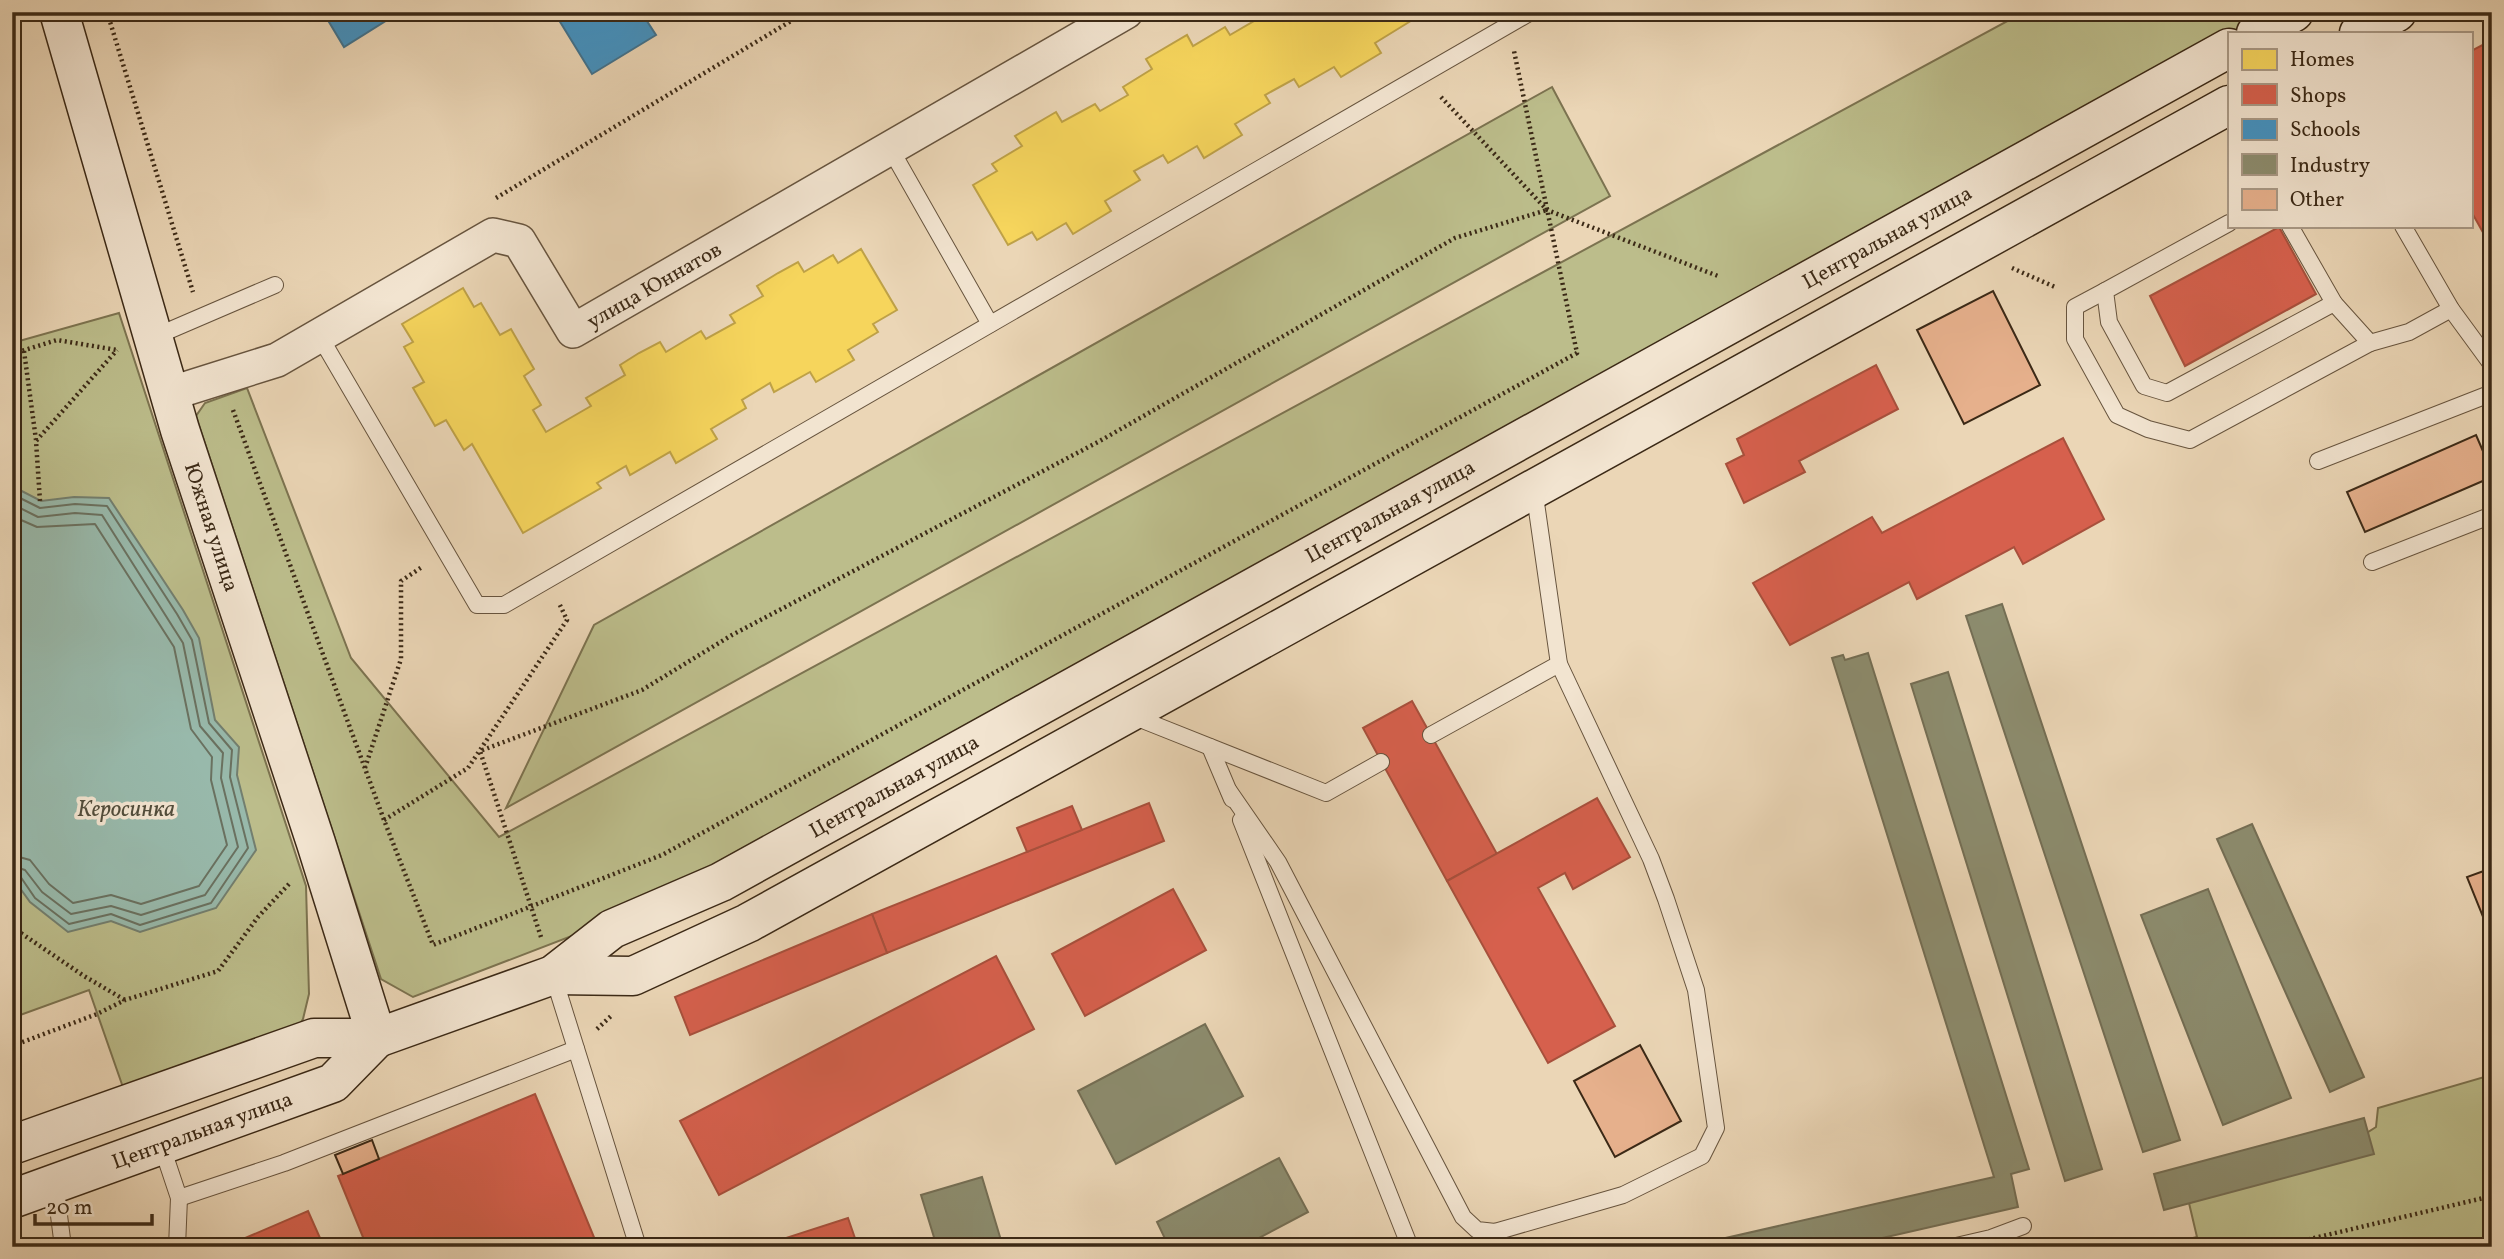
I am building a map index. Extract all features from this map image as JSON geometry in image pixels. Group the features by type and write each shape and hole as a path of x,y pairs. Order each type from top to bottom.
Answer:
{"main road":[{"name":"Южная улица","path":"59,12 169,394 377,1038"},
{"path":"2258,32 2294,12"},
{"path":"2361,32 2397,12"},
{"name":"Центральная улица","path":"12,1145 314,1038 377,1038 553,975 612,929 721,881 2228,49"},
{"name":"Центральная улица","path":"553,975 633,976 748,923 2228,106"},
{"path":"1511,445 1534,489"},
{"name":"Центральная улица","path":"12,1199 333,1083 377,1038"}],"street":[{"name":"улица Юннатов","path":"169,394 276,360 493,235 519,242 573,331 1126,12"}],"lane":[{"path":"319,335 477,605 504,605 1531,12"},
{"path":"890,148 990,324"},
{"path":"2228,224 2075,307 2075,339 2117,415 2148,429 2190,440 2370,343 2409,332 2451,309"},
{"path":"2291,228 2334,303 2370,343"},
{"path":"2404,228 2451,309 2492,365"},
{"path":"154,337 275,285"},
{"path":"2105,291 2109,322 2144,386 2167,393 2334,303"},
{"path":"2318,461 2492,393"},
{"path":"1229,791 1278,862 1463,1217 1478,1230 1495,1232 1623,1195 1702,1156 1716,1128 1696,990 1651,859 1559,664 1534,489"},
{"path":"2372,562 2492,515"},
{"path":"1431,735 1559,664"},
{"path":"1128,714 1326,793 1381,762"},
{"path":"1210,747 1410,1247"},
{"path":"553,975 639,1247"},
{"path":"179,1198 284,1163 576,1049"},
{"path":"161,1144 179,1198 177,1247"},
{"path":"55,1184 63,1247"},
{"path":"1952,1247 1991,1238 2023,1226"}],"path":[{"path":"107,12 201,317"},
{"path":"485,205 806,12"},
{"path":"221,377 384,820 433,945 662,855 1577,353 1509,25"},
{"path":"1421,76 1548,211 1718,276"},
{"path":"480,751 642,690 732,635 1098,442 1455,238 1548,211"},
{"path":"2011,267 2086,301"},
{"path":"12,354 57,340 118,350 36,441"},
{"path":"24,351 36,441 40,501"},
{"path":"365,768 401,659 401,581 446,551"},
{"path":"384,820 468,768 480,751 567,620 547,580"},
{"path":"480,751 553,975"},
{"path":"12,927 125,1000"},
{"path":"12,1046 97,1014 125,1000 218,971"},
{"path":"2276,1247 2492,1196"}],"green space":[{"path":"2024,12 2273,12 2236,32 2228,32 2228,37 608,922 413,997 381,979 196,416 205,403 247,388 351,658 499,837"},
{"path":"1552,87 1610,196 506,808 594,625"},
{"path":"119,313 306,886 309,994 303,1019 295,1032 125,1093 89,990 12,1018 12,343"},
{"path":"2491,1075 2492,1247 2157,1247 2197,1237 2189,1203 2368,1132 2376,1127 2378,1108"}],"water":[{"name":"Керосинка","path":"12,486 41,501 74,497 109,498 199,638 215,720 239,747 237,775 256,850 216,908 140,932 111,921 68,932 30,902 12,877"}],"building: Homes":[{"path":"1256,12 1410,12 1414,19 1375,43 1381,53 1341,77 1334,67 1299,87 1294,79 1265,95 1270,103 1235,124 1242,135 1204,158 1197,146 1168,163 1163,155 1134,171 1140,180 1105,201 1111,211 1073,234 1066,223 1037,240 1032,232 1008,245 973,185 997,171 992,164 1022,146 1015,136 1056,112 1062,122 1095,104 1100,111 1128,95 1123,87 1152,69 1146,59 1187,35 1193,46 1225,27 1230,35 1259,18"},
{"path":"861,249 897,310 873,324 878,332 848,350 854,360 816,382 810,372 774,392 770,383 742,400 746,408 711,429 717,439 676,463 670,452 630,475 626,466 597,483 601,488 523,533 472,444 464,450 446,420 435,426 413,388 424,382 404,347 413,342 402,324 463,288 474,307 481,303 500,335 511,329 534,369 524,376 541,405 533,410 546,432 591,406 586,398 625,375 620,365 639,353 660,342 666,352 701,331 706,339 735,323 730,315 763,296 757,286 778,273 798,262 804,272 833,255 838,263"}],"building: Shops":[{"path":"2492,40 2490,245 2472,213 2472,50"},
{"path":"2277,228 2316,294 2185,366 2150,296"},
{"path":"1876,365 1898,409 1799,461 1805,472 1744,503 1726,464 1744,455 1737,439"},
{"path":"2063,438 2104,519 2023,564 2014,547 1917,599 1909,582 1790,645 1753,583 1872,517 1882,533"},
{"path":"1412,701 1497,854 1447,881 1363,728"},
{"path":"1597,798 1630,857 1573,889 1565,873 1538,888 1615,1026 1548,1063 1447,881"},
{"path":"1149,803 1164,841 887,953 872,914"},
{"path":"1072,806 1082,830 1027,852 1017,828"},
{"path":"1173,889 1206,950 1085,1016 1052,954"},
{"path":"872,914 887,953 690,1035 675,997"},
{"path":"996,956 1034,1029 719,1195 680,1121"},
{"path":"535,1094 598,1247 367,1247 338,1176"},
{"path":"308,1211 324,1247 225,1247 236,1242"},
{"path":"848,1218 858,1247 758,1247"}],"building: Schools":[{"path":"323,12 400,12 344,47"},
{"path":"554,12 641,12 656,35 592,74"}],"building: Industry":[{"path":"2002,604 2180,1140 2143,1152 1966,616"},
{"path":"1868,653 2029,1169 2011,1174 2018,1207 1843,1247 1686,1247 1994,1177 1832,658 1843,655 1845,660"},
{"path":"1948,672 2102,1169 2065,1181 1911,684"},
{"path":"2252,824 2364,1077 2330,1092 2217,839"},
{"path":"2208,889 2291,1098 2223,1125 2141,915"},
{"path":"1205,1024 1243,1096 1116,1164 1078,1091"},
{"path":"2364,1118 2374,1154 2164,1210 2154,1174"},
{"path":"1279,1158 1308,1212 1242,1247 1169,1247 1157,1222"},
{"path":"982,1177 1003,1247 937,1247 921,1195"}],"building: Other":[{"path":"1993,291 2040,385 1964,424 1917,330"},
{"path":"2476,435 2492,477 2365,532 2347,492"},
{"path":"2492,868 2492,927 2488,929 2467,877"},
{"path":"1640,1045 1681,1121 1615,1157 1574,1081"},
{"path":"372,1140 379,1159 343,1174 335,1155"}]}
